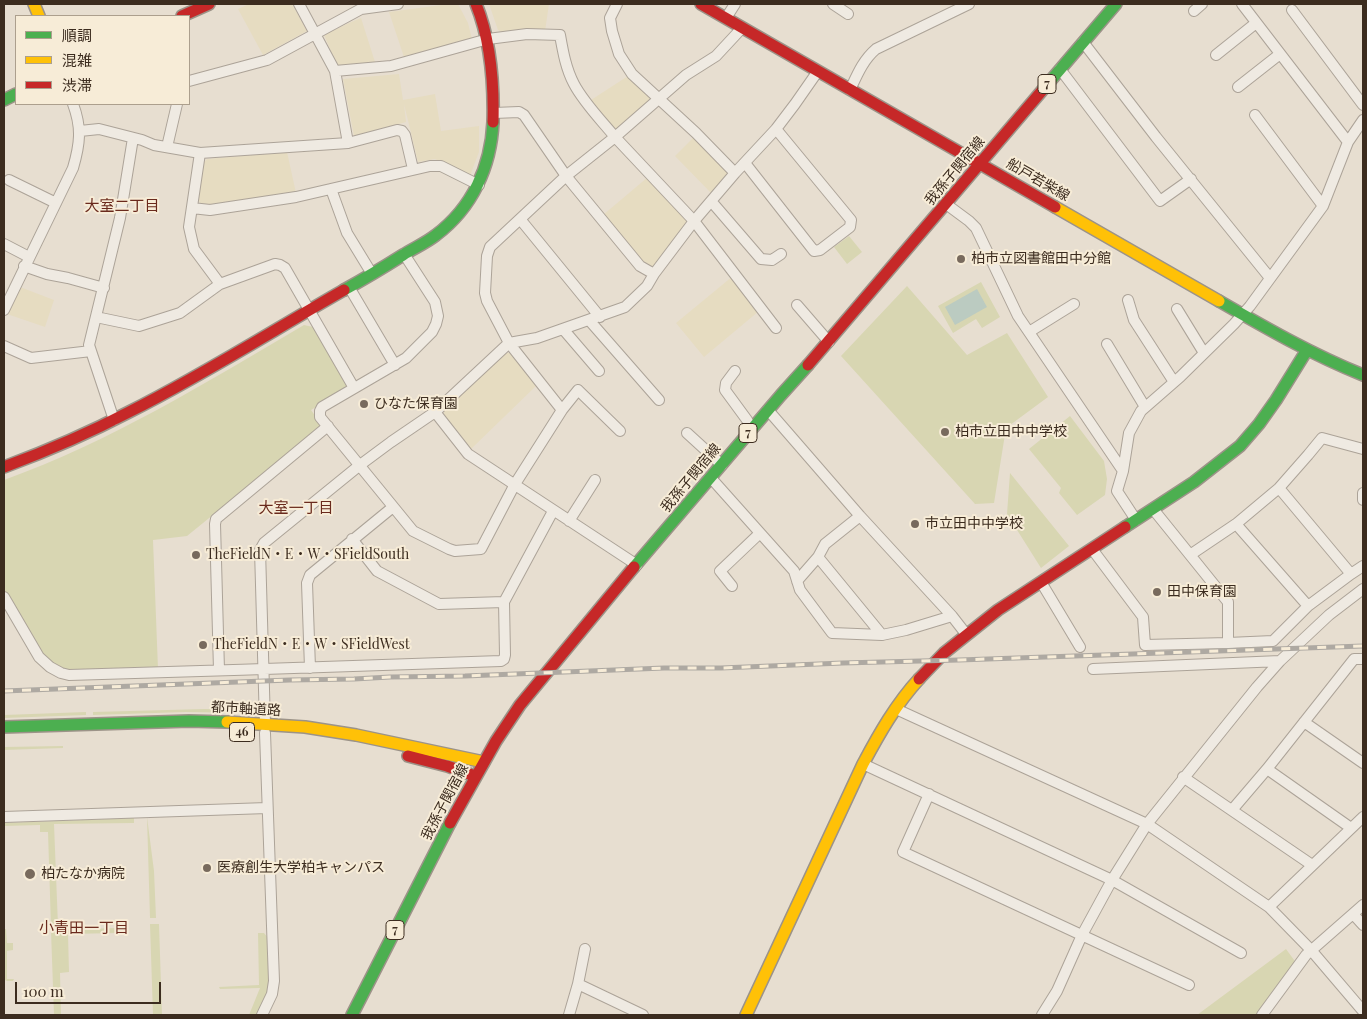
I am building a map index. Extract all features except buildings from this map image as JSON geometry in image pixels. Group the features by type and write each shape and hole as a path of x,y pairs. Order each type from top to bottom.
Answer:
{"street":[{"path":"184,15 209,4"},
{"path":"299,4 335,71 348,143"},
{"path":"190,81 267,60 361,9 398,4"},
{"path":"4,467 114,420 177,388 372,274 446,228 470,200 479,185 492,145 494,113 488,39 476,4"},
{"path":"617,4 610,18 612,31 619,54 632,74 696,133 735,173"},
{"name":"船戸若柴線","path":"701,4 1243,315 1307,350 1363,375"},
{"path":"726,18 735,4"},
{"path":"834,4 848,14"},
{"path":"850,90 864,62 876,49 969,4"},
{"name":"我孫子関宿線","path":"352,1015 475,776 520,705 768,410 829,342 1116,4"},
{"path":"1194,11 1202,4"},
{"path":"1242,4 1348,142"},
{"path":"1292,10 1363,105"},
{"path":"1216,55 1256,23"},
{"path":"562,410 508,343 487,301 485,293 487,256 490,247 566,176 615,137 686,75 716,56 742,28"},
{"path":"335,71 391,66 488,39 527,34 560,35 564,57 574,84 582,96 615,137 694,222 776,328"},
{"path":"1083,42 1270,278"},
{"path":"1238,87 1280,54"},
{"path":"1060,69 1160,201 1190,179"},
{"path":"262,1015 272,994 274,981 260,550 264,543 360,465 435,412 508,343 537,338 625,307 647,286 654,274 711,201 776,129 796,104 818,71"},
{"path":"4,310 73,168 78,150 80,130 73,105"},
{"path":"167,147 177,105"},
{"path":"494,113 519,112 524,115 566,176 640,266 654,274"},
{"path":"1255,115 1323,206"},
{"path":"1136,520 1118,491 1129,432 1141,411 1243,315 1323,206 1348,142 1363,120"},
{"path":"745,163 814,251 820,250 850,228 851,220 776,129"},
{"path":"80,130 98,130 154,145 200,154 348,143 397,130 402,131 405,135 413,169"},
{"path":"114,420 89,345 120,218 133,138"},
{"path":"200,154 189,227 194,249 220,284"},
{"path":"192,208 210,210 296,197 430,166 440,166 479,185"},
{"path":"9,180 56,203"},
{"path":"332,189 347,233 372,274"},
{"path":"711,201 762,259 772,260 781,254"},
{"path":"946,204 976,228 1018,316 1123,471"},
{"path":"520,219 600,317"},
{"path":"4,244 46,274 104,288"},
{"path":"404,254 434,302 438,316 432,332 406,358 322,407 320,417 413,531 455,551 481,549 515,484 562,410 578,390 620,430"},
{"path":"96,317 139,326 180,313 220,284 275,264 280,265 285,268 354,388"},
{"path":"349,287 395,365"},
{"path":"1128,300 1134,320 1174,382"},
{"path":"1028,332 1074,304"},
{"path":"797,305 829,342"},
{"path":"1177,309 1204,353"},
{"path":"589,320 659,400"},
{"path":"564,329 599,371"},
{"path":"1107,344 1146,407"},
{"path":"4,346 31,358 91,351"},
{"path":"746,1015 863,764 880,733 911,688 944,653 998,610 1194,482 1218,464 1262,422 1307,350"},
{"path":"735,371 726,383 725,390 748,420 752,429"},
{"path":"768,410 966,634"},
{"path":"435,412 468,454 637,565"},
{"path":"219,670 216,519 328,426"},
{"path":"687,433 722,465"},
{"path":"1190,555 1236,524 1279,488 1322,438 1363,449"},
{"path":"711,478 794,571 800,590 832,633 882,634 906,630 952,616"},
{"path":"569,521 595,480"},
{"path":"1279,488 1352,574"},
{"path":"1363,493 1363,500"},
{"path":"310,668 308,579 310,575 393,507"},
{"path":"1153,509 1228,602 1228,642"},
{"path":"4,597 39,657 60,673 69,675 501,661 505,655 504,602 553,511"},
{"path":"797,580 818,556 825,544 860,516"},
{"path":"1236,524 1308,606"},
{"path":"732,586 720,571 760,533"},
{"path":"352,539 377,571 439,604 504,602"},
{"path":"1092,549 1143,617 1146,644 1272,641 1308,606 1363,566"},
{"path":"818,556 882,634"},
{"path":"1041,582 1080,647"},
{"path":"1042,1015 1057,991 1082,935 1112,880 1147,824 1280,661 1329,615 1363,588"},
{"path":"1232,810 1354,659 1363,659"},
{"path":"1094,669 1280,661"},
{"path":"896,709 1147,824 1269,908 1311,950 1363,1012"},
{"name":"都市軸道路","path":"4,727 189,721 341,732 484,762"},
{"path":"1304,722 1363,763"},
{"name":"都市軸道路","path":"4,738 265,728 379,750 438,764 475,776"},
{"path":"863,764 1112,880 1241,953"},
{"path":"1267,769 1351,828"},
{"path":"1184,777 1312,865"},
{"path":"929,794 903,852 1190,985"},
{"path":"4,817 268,808"},
{"path":"1269,908 1363,817"},
{"path":"1262,1015 1311,950 1363,905"},
{"path":"1353,914 1363,925"},
{"path":"569,1015 585,949"},
{"path":"578,984 643,1015"}],"shaded area":[{"path":"249,4 292,4 307,31 263,55 238,9"},
{"path":"458,4 468,23 472,39 404,57 389,12"},
{"path":"489,4 549,4 545,31 504,34 498,30"},
{"path":"361,18 375,62 338,68 324,35"},
{"path":"399,74 403,100 435,94 441,131 479,126 479,152 470,176 435,159 418,162 404,104 406,122 354,136 343,79"},
{"path":"628,76 650,97 650,101 619,129 614,129 591,100"},
{"path":"694,137 727,170 727,175 712,194 675,156"},
{"path":"287,152 296,193 210,205 200,203 198,199 204,162 207,159"},
{"path":"648,177 687,219 686,224 654,266 649,267 644,264 603,215"},
{"path":"849,236 862,252 847,264 834,247"},
{"path":"733,276 759,311 704,357 676,323"},
{"path":"981,282 1000,317 982,328 976,319 953,333 938,306"},
{"path":"907,286 967,355 1007,333 1048,397 1006,428 994,503 975,504 841,356"},
{"path":"20,287 54,300 45,327 7,314"},
{"path":"977,289 987,307 955,325 945,307"},
{"path":"304,325 313,327 348,385 346,389 311,410 321,424 320,428 187,536 153,540 158,669 67,671 57,667 43,656 4,589 4,480 82,448 157,410"},
{"path":"505,353 510,353 536,386 471,449 444,415 444,410"},
{"path":"1070,416 1104,461 1107,479 1105,495 1077,515 1059,493 1061,488 1029,449"},
{"path":"1010,473 1069,546 1041,568 1007,514"},
{"path":"205,709 251,710 250,713 186,712 93,715 93,712"},
{"path":"86,712 86,715 4,718 4,715"},
{"path":"63,746 63,748 4,750 4,747"},
{"path":"147,817 154,871 156,918 150,918"},
{"path":"134,818 134,823 54,824 58,926 51,927 48,832 40,832 40,825 4,826 4,823"},
{"path":"150,924 159,924 162,1015 153,1015"},
{"path":"118,928 119,933 68,934 69,972 60,973 61,1015 54,1015 51,931"},
{"path":"4,929 6,929 7,943 13,943 13,950 7,951 7,979 14,979 13,981 5,980"},
{"path":"258,933 264,933 268,938 269,984 258,1015 249,1015 260,988 220,989 219,987 259,985"},
{"path":"1286,949 1297,964 1257,1015 1197,1015"}],"railway":[{"path":"4,691 290,680 465,676 664,668 721,668 1363,646"}],"traffic: fast":[{"path":"1046,86 1116,4"},
{"path":"4,100 15,94"},
{"path":"344,290 432,238 460,212 484,170 493,122"},
{"path":"1219,301 1308,350 1363,375"},
{"path":"1125,527 1194,482 1240,446 1276,400 1307,350"},
{"path":"634,567 808,365"},
{"path":"4,727 189,721 227,722"},
{"path":"352,1015 450,823"}],"traffic: slow":[{"path":"34,4 39,15"},
{"path":"1055,207 1219,301"},
{"path":"746,1015 863,764 895,709 919,679"},
{"path":"227,722 305,727 356,735 484,762"}],"traffic: jam":[{"path":"184,15 209,4"},
{"path":"476,4 491,62 493,122"},
{"path":"701,4 1055,207"},
{"path":"808,365 1046,86"},
{"path":"4,467 52,448 157,398 344,290"},
{"path":"919,679 944,653 998,610 1125,527"},
{"path":"450,823 496,741 520,705 634,567"},
{"path":"408,756 447,766 475,776"}],"place":[{"name":"柏市立図書館田中分館","path":"961,259"},
{"name":"ひなた保育園","path":"364,404"},
{"name":"柏市立田中中学校","path":"945,432"},
{"name":"市立田中中学校","path":"915,524"},
{"name":"TheFieldN・E・W・SFieldSouth","path":"196,555"},
{"name":"田中保育園","path":"1157,592"},
{"name":"TheFieldN・E・W・SFieldWest","path":"203,645"},
{"name":"医療創生大学柏キャンパス","path":"207,868"},
{"name":"柏たなか病院","path":"30,874"}],"district":[{"name":"大室二丁目","path":"122,206"},
{"name":"大室一丁目","path":"296,508"},
{"name":"小青田一丁目","path":"84,928"}]}
